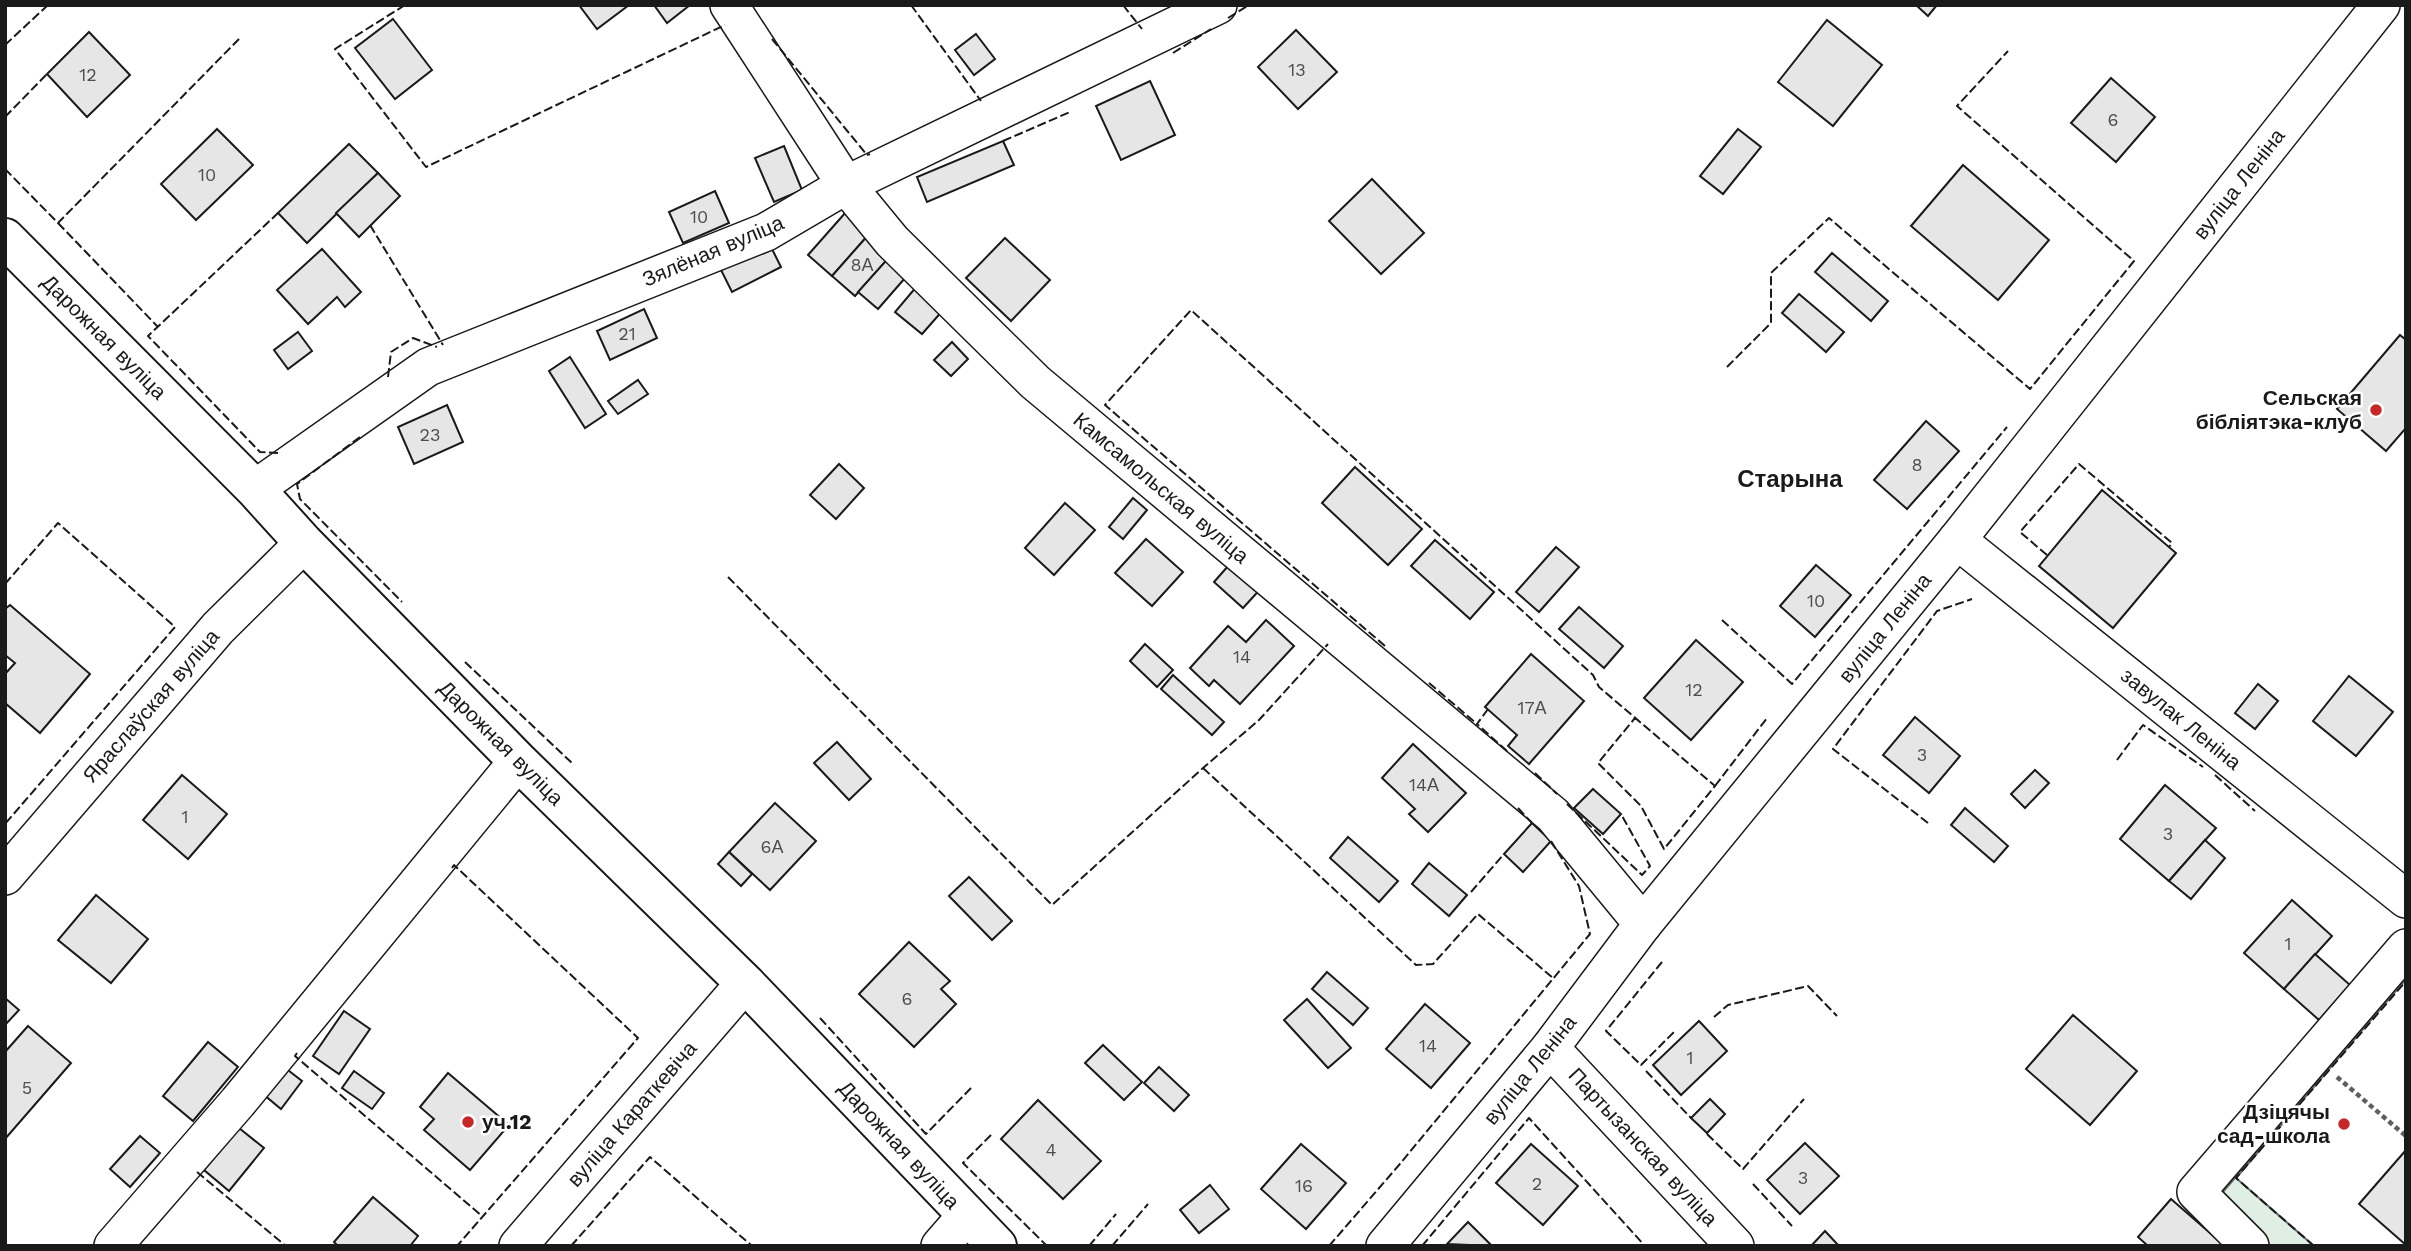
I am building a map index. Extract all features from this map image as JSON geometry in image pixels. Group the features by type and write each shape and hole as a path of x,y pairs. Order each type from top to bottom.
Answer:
{"main road":[{"name":"Дарожная вуліца","path":"5,238 255,489 304,543 518,761 745,983 997,1246"}],"street":[{"name":"Камсамольская вуліца","path":"729,5 846,185 892,242 1035,382 1553,815 1643,925"},
{"name":"Зялёная вуліца","path":"255,489 429,367 765,232 846,185 1218,5"},
{"name":"вуліца Леніна","path":"1385,1246 1550,1048 1643,925 1957,540 2381,5"},
{"name":"завулак Леніна","path":"1957,540 2399,880"},
{"name":"Яраслаўская вуліца","path":"5,876 218,628 304,543"},
{"path":"113,1246 238,1102 518,761"},
{"path":"2250,1246 2196,1192 2406,948"},
{"name":"вуліца Караткевіча","path":"518,1246 745,983"},
{"name":"Партызанская вуліца","path":"1550,1048 1735,1246"},
{"path":"940,1246 966,1216"}],"path":[{"path":"2313,1056 2406,1136"}],"green space":[{"path":"2406,979 2236,1178 2314,1246 2262,1246 2216,1200"}],"building":[{"path":"579,5 629,5 597,29"},
{"path":"654,5 690,5 667,23"},
{"path":"1916,5 1937,5 1928,16"},
{"path":"393,19 432,70 395,99 355,48"},
{"path":"1827,20 1882,65 1833,126 1778,82"},
{"path":"1296,30 1337,72 1298,109 1258,67"},
{"path":"89,32 130,75 87,117 47,74"},
{"path":"976,34 995,59 974,75 955,50"},
{"path":"2111,78 2155,117 2116,162 2071,123"},
{"path":"1150,81 1175,135 1121,160 1096,106"},
{"path":"217,129 253,165 196,220 161,184"},
{"path":"1738,129 1761,147 1723,194 1700,176"},
{"path":"1003,141 1014,165 927,202 917,177"},
{"path":"349,144 378,173 307,243 278,213"},
{"path":"784,146 802,190 774,202 755,158"},
{"path":"1963,165 2049,240 1998,300 1911,226"},
{"path":"378,173 400,196 359,237 336,213"},
{"path":"1372,179 1424,233 1381,274 1329,221"},
{"path":"715,191 729,223 683,243 669,212"},
{"path":"846,212 870,233 832,276 808,255"},
{"path":"870,233 893,253 855,296 832,276"},
{"path":"1005,238 1050,280 1011,321 966,278"},
{"path":"770,245 781,267 732,292 721,270"},
{"path":"322,249 361,292 345,307 337,297 308,324 277,290"},
{"path":"893,253 912,270 878,309 858,292"},
{"path":"1832,253 1888,301 1871,321 1815,272"},
{"path":"917,286 944,309 922,334 895,312"},
{"path":"1799,294 1844,332 1826,352 1782,313"},
{"path":"644,309 657,338 610,360 597,331"},
{"path":"298,332 312,351 288,369 274,350"},
{"path":"2400,335 2406,340 2406,428 2386,451 2337,409"},
{"path":"952,342 968,359 951,376 934,360"},
{"path":"570,357 606,414 585,428 549,371"},
{"path":"638,380 648,394 618,414 608,401"},
{"path":"447,405 463,442 414,464 398,427"},
{"path":"1926,421 1959,451 1907,509 1874,480"},
{"path":"839,464 864,488 836,519 810,495"},
{"path":"1355,467 1422,529 1388,565 1322,503"},
{"path":"2102,490 2176,553 2113,628 2039,566"},
{"path":"1133,498 1147,510 1123,539 1109,527"},
{"path":"1065,503 1095,530 1054,575 1025,548"},
{"path":"1146,539 1183,572 1152,606 1115,573"},
{"path":"1435,540 1494,592 1470,619 1411,566"},
{"path":"1556,547 1579,567 1539,612 1516,592"},
{"path":"1236,557 1265,584 1243,608 1214,582"},
{"path":"1816,565 1851,595 1815,637 1780,606"},
{"path":"10,605 90,674 40,733 5,703 5,674 15,663 5,655 5,609"},
{"path":"1579,607 1623,646 1604,668 1559,629"},
{"path":"1266,620 1294,646 1240,704 1214,680 1209,686 1190,668 1228,626 1246,642"},
{"path":"1696,640 1743,682 1691,740 1644,698"},
{"path":"1145,644 1173,670 1157,687 1130,661"},
{"path":"1531,654 1584,701 1529,764 1508,746 1517,735 1485,707"},
{"path":"1173,675 1224,722 1212,735 1161,689"},
{"path":"2349,676 2393,712 2356,756 2313,721"},
{"path":"2258,684 2278,701 2255,729 2235,713"},
{"path":"1915,717 1960,756 1929,793 1883,755"},
{"path":"837,742 871,779 849,800 814,763"},
{"path":"1413,744 1466,793 1428,832 1409,814 1415,809 1382,778"},
{"path":"2035,770 2049,783 2025,808 2011,794"},
{"path":"182,775 227,814 188,859 143,820"},
{"path":"2165,785 2216,828 2169,881 2120,839"},
{"path":"1593,789 1621,814 1603,834 1574,808"},
{"path":"775,803 816,841 770,890 729,852"},
{"path":"1965,808 2008,846 1994,862 1951,825"},
{"path":"1532,823 1551,841 1523,872 1504,854"},
{"path":"1348,837 1398,881 1379,902 1330,858"},
{"path":"2205,840 2225,858 2191,899 2169,881"},
{"path":"729,852 752,874 741,886 718,864"},
{"path":"1429,863 1467,895 1449,916 1412,884"},
{"path":"969,877 1012,921 992,940 949,896"},
{"path":"96,895 148,939 111,983 58,940"},
{"path":"2292,900 2332,936 2284,989 2244,953"},
{"path":"909,942 950,981 941,989 956,1004 914,1047 859,994"},
{"path":"2315,954 2350,985 2319,1020 2284,989"},
{"path":"1327,972 1368,1008 1353,1025 1312,989"},
{"path":"5,998 19,1010 5,1025"},
{"path":"1307,999 1351,1048 1328,1068 1284,1020"},
{"path":"1425,1004 1470,1043 1431,1088 1386,1049"},
{"path":"344,1011 370,1029 339,1074 313,1056"},
{"path":"2073,1015 2137,1071 2090,1125 2026,1069"},
{"path":"1699,1021 1727,1051 1681,1095 1653,1065"},
{"path":"28,1026 71,1063 5,1139 5,1052"},
{"path":"208,1042 238,1067 193,1121 163,1096"},
{"path":"1103,1045 1142,1082 1124,1100 1085,1063"},
{"path":"284,1067 302,1081 281,1109 263,1094"},
{"path":"1159,1067 1189,1095 1174,1111 1144,1083"},
{"path":"354,1071 384,1093 372,1109 342,1088"},
{"name":"уч.12","path":"448,1073 509,1125 470,1170 424,1130 434,1119 420,1107"},
{"path":"1710,1099 1725,1114 1707,1133 1691,1118"},
{"path":"1038,1100 1101,1161 1063,1199 1001,1139"},
{"path":"239,1128 264,1148 229,1191 204,1170"},
{"path":"140,1136 160,1153 130,1187 110,1169"},
{"path":"1805,1143 1839,1176 1800,1214 1767,1180"},
{"path":"1301,1144 1346,1183 1306,1229 1261,1189"},
{"path":"1531,1144 1578,1186 1543,1225 1496,1183"},
{"path":"2406,1150 2406,1245 2359,1204"},
{"path":"1210,1185 1229,1209 1199,1233 1180,1210"},
{"path":"373,1197 418,1236 410,1246 338,1246 334,1242"},
{"path":"2171,1199 2225,1246 2148,1246 2138,1237"},
{"path":"1468,1222 1492,1246 1447,1244"},
{"path":"1825,1231 1839,1246 1811,1246"}],"fence":[{"path":"5,45 48,5"},
{"path":"405,5 335,49 426,167 725,25"},
{"path":"911,5 981,101"},
{"path":"1123,5 1142,29"},
{"path":"1228,18 1249,5"},
{"path":"1173,53 1211,29"},
{"path":"5,169 58,223 239,39"},
{"path":"772,39 867,155 870,154"},
{"path":"1727,367 1771,323 1771,273 1829,218 2030,389 2134,261 1957,106 2008,51"},
{"path":"5,117 47,74"},
{"path":"1003,141 1070,112"},
{"path":"278,213 148,336 260,452 278,453"},
{"path":"58,223 158,327"},
{"path":"370,225 443,345"},
{"path":"1385,646 1105,405 1191,310 1593,675 1599,687 1715,786 1664,849 1641,806 1598,763 1635,718"},
{"path":"388,377 391,352 413,338 437,347"},
{"path":"1722,620 1792,684 2007,427"},
{"path":"360,437 297,484 300,499 402,602"},
{"path":"2047,555 2020,532 2079,464 2172,543 2169,547"},
{"path":"5,584 58,523 175,627 5,824"},
{"path":"728,577 1052,905 1259,720 1328,644"},
{"path":"1928,823 1833,749 1937,611 1972,599"},
{"path":"465,662 573,764"},
{"path":"1429,683 1477,724"},
{"path":"1488,709 1477,724 1508,752"},
{"path":"1715,786 1767,718"},
{"path":"2117,760 2143,725 2203,767"},
{"path":"1203,768 1416,965 1433,964 1478,914 1553,978"},
{"path":"1535,773 1557,794"},
{"path":"2215,775 2255,811"},
{"path":"1567,804 1642,875 1650,866 1621,814"},
{"path":"1518,808 1532,823"},
{"path":"1329,1246 1590,934 1579,886 1551,841"},
{"path":"1471,892 1504,854"},
{"path":"452,868 454,865 638,1038 457,1246"},
{"path":"1662,962 1606,1031 1641,1065 1675,1031"},
{"path":"2314,1246 2236,1178 2406,981"},
{"path":"1714,1017 1728,1005 1808,986 1837,1016"},
{"path":"820,1018 926,1134 972,1087"},
{"path":"297,1053 295,1056 482,1216"},
{"path":"1646,1071 1691,1118"},
{"path":"1707,1134 1743,1169 1804,1099"},
{"path":"1422,1246 1529,1118 1645,1246"},
{"path":"991,1135 963,1163 1047,1246"},
{"path":"571,1246 650,1157 752,1246"},
{"path":"197,1172 286,1246"},
{"path":"1753,1184 1792,1226"},
{"path":"1112,1246 1148,1204"},
{"path":"1089,1246 1116,1214"}],"place":[{"name":"Сельская бібліятэка-клуб","path":"2376,410"},
{"name":"уч.12","path":"468,1122"},
{"name":"Дзіцячы сад-школа","path":"2344,1124"}],"district":[{"name":"Старына","path":"1790,479"}]}
